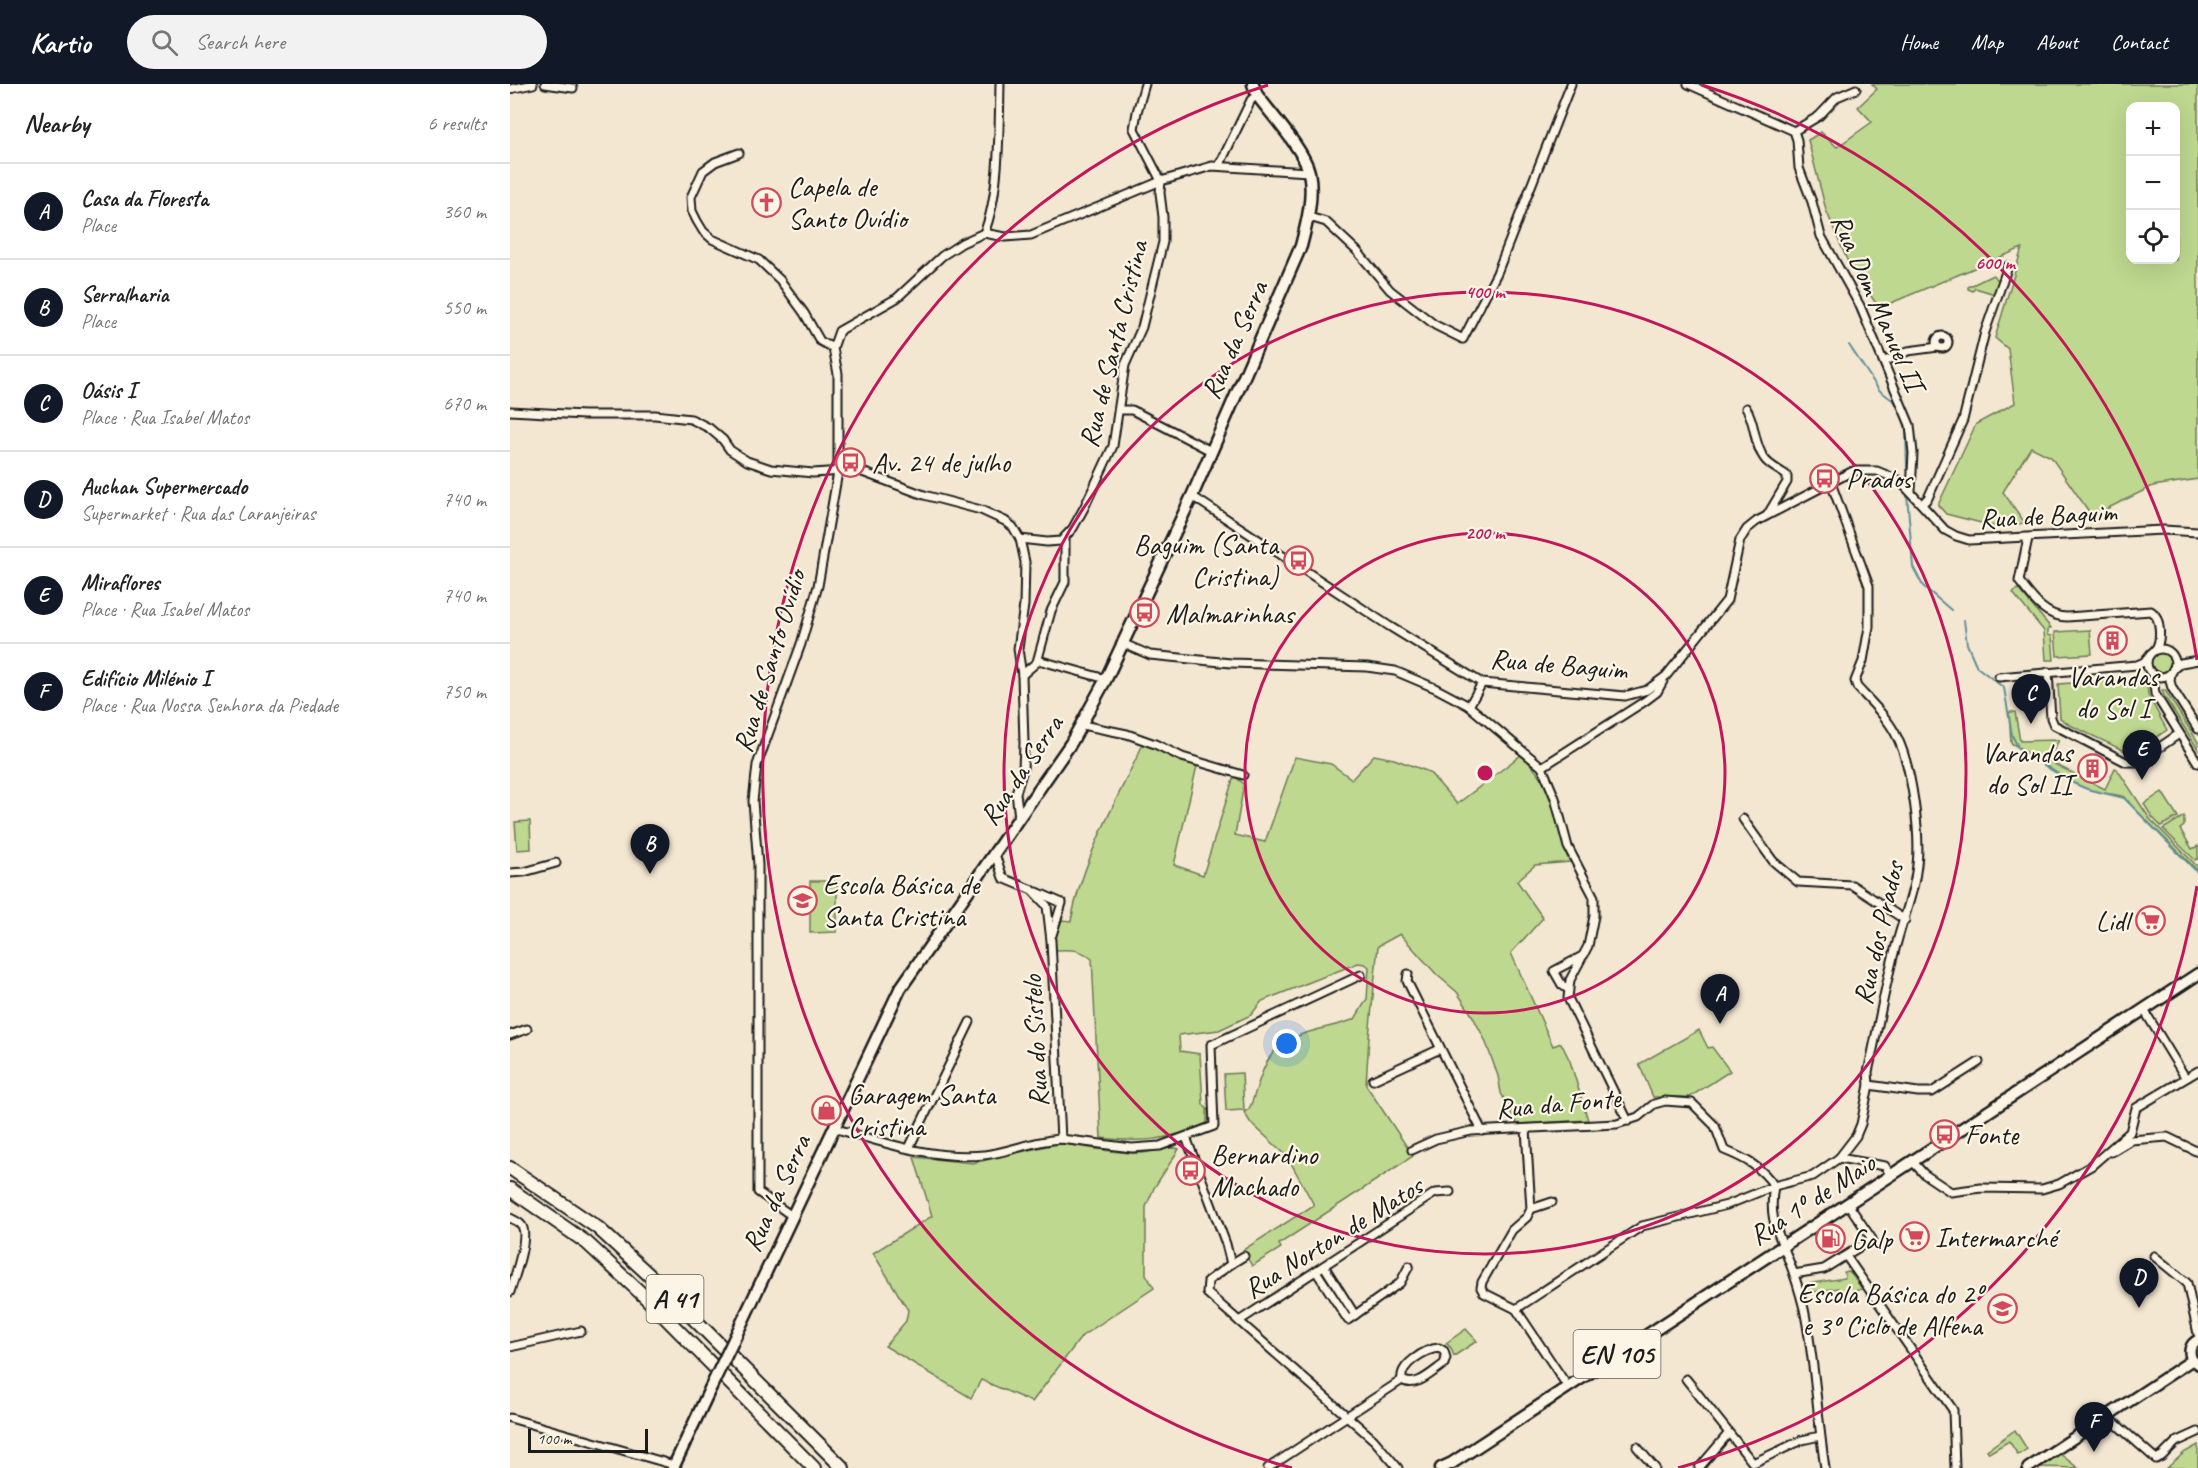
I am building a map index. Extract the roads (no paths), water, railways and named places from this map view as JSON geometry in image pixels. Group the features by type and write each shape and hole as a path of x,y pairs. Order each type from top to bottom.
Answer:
{"highway":[{"name":"A 41","path":"510,1168 598,1228 660,1285 843,1468"},
{"name":"A 41","path":"510,1189 587,1243 644,1296 813,1468"},
{"path":"825,1448 849,1468"}],"main road":[{"name":"Rua da Serra","path":"674,1467 900,988 1082,725 1124,644 1192,496 1301,246 1309,217 1309,172 1302,156 1255,89"},
{"name":"Rua 1º de Maio","path":"1441,1468 1450,1466 2198,974"}],"street":[{"path":"510,89 533,84"},
{"path":"545,84 573,88"},
{"path":"984,233 992,210 999,131 1000,84"},
{"path":"1145,84 1134,129 1161,181"},
{"path":"1309,217 1326,222 1357,251 1390,290 1435,325 1463,339 1497,273 1571,84"},
{"path":"1688,84 1794,131 1819,116 1837,98 1856,89"},
{"path":"1219,166 1255,89"},
{"name":"Rua Dom Manuel II","path":"1794,131 1799,168 1812,202 1821,236 1860,306 1885,361 1896,395 1911,425 1913,453 1911,491"},
{"path":"739,153 715,162 703,171 691,197 692,211 703,231 712,239 759,260 780,280 804,313 820,341 834,348 839,331 897,298 942,256 984,233 1005,237 1031,235 1161,181 1212,166 1309,172"},
{"name":"Rua de Santa Cristina","path":"1065,537 1084,508 1113,446 1125,364 1142,327 1163,242 1161,181"},
{"path":"1922,504 1928,498 1964,420 1985,332 2008,266"},
{"path":"1885,361 1908,351 1938,347"},
{"name":"Rua de Santo Ovídio","path":"792,1216 759,1192 759,865 753,801 757,765 801,644 818,586 837,472 838,374 834,348"},
{"path":"1746,408 1751,416 1759,449 1765,460 1787,476 1787,482 1767,515"},
{"path":"1119,410 1132,410 1211,451"},
{"path":"510,411 584,415 655,415 691,419 709,428 723,440 730,450 747,461 771,469 813,473 857,470 924,495 994,514 1013,527 1020,538 1025,562 1024,605 1018,649 1022,675 1024,743 1023,770 1016,793 1019,816"},
{"name":"Rua de Baguim","path":"1192,496 1389,626 1482,683 1625,696 1647,690 1666,676 1727,600 1740,540 1747,529 1767,515 1853,471 1877,471 1899,480 1946,530 1969,540 2163,530 2198,532"},
{"name":"Rua dos Prados","path":"1516,1309 1642,1226 1727,1204 1774,1186 1813,1176 1839,1158 1862,1124 1869,1085 1868,1072 1897,942 1905,920 1916,872 1918,850 1911,786 1904,754 1896,734 1857,687 1855,681 1863,661 1869,627 1869,586 1831,483"},
{"path":"1020,538 1047,542 1061,541 1065,537"},
{"path":"1022,675 1038,660 1051,611 1065,582 1065,537"},
{"path":"2028,538 2019,579 2044,610 2056,616 2151,611 2157,615 2159,640 2164,649 2178,659 2187,661"},
{"path":"2137,665 2144,662 2155,650 2159,640"},
{"path":"1124,644 1150,655 1231,663 1367,667 1395,671 1469,706 1542,767 1555,798 1568,847 1593,897 1594,916 1585,954 1570,980 1568,998 1628,1121"},
{"path":"2155,650 2164,649"},
{"path":"2173,655 2175,660 2170,681 2172,688 2198,729"},
{"path":"2147,658 2155,694 2198,763"},
{"path":"1038,660 1106,679"},
{"path":"1999,677 2141,665 2162,677 2179,664 2198,660"},
{"path":"2048,672 2054,725 2126,762 2138,762 2179,734"},
{"path":"1542,767 1657,692 1666,676"},
{"path":"1469,706 1482,683"},
{"path":"1082,725 1127,734 1182,757 1243,775"},
{"path":"1743,819 1773,861 1798,882 1852,885 1905,920"},
{"name":"Rua do Sistelo","path":"994,851 1003,878 1062,903 1051,941"},
{"path":"510,873 524,872 556,863"},
{"name":"Rua do Sistelo","path":"1032,890 1047,906 1051,941 1061,1139"},
{"path":"1568,989 1562,986 1554,971 1585,954"},
{"path":"1408,974 1407,981 1482,1131"},
{"path":"834,1128 909,1148 947,1154 986,1155 1050,1139 1132,1148 1160,1146 1214,1126 1211,1045 1361,975"},
{"path":"2144,1010 2185,1077"},
{"path":"909,1148 970,1022"},
{"path":"510,1035 527,1029"},
{"path":"1373,1080 1440,1049"},
{"path":"1869,1085 1932,1092 1978,1062"},
{"path":"2098,1160 2130,1132 2136,1108 2198,1071"},
{"name":"Rua da Fonte","path":"1412,1150 1455,1134 1617,1124 1638,1117 1654,1104 1665,1101 1692,1103 1715,1126 1724,1150 1753,1164 1769,1178 1774,1186"},
{"path":"1526,1129 1531,1209 1527,1217 1512,1230 1482,1282 1481,1288 1484,1293 1516,1309 1568,1387"},
{"path":"2130,1132 2132,1135 2167,1137 2198,1152"},
{"path":"1186,1137 1226,1244 1231,1264"},
{"path":"1913,1162 1924,1174 1951,1192 1981,1188 2042,1189 2059,1184 2125,1142 2153,1137"},
{"path":"1839,1158 1885,1166 1891,1176"},
{"path":"1774,1186 1773,1224 1794,1274 1803,1308 1825,1468"},
{"name":"Rua Norton de Matos","path":"1239,1321 1435,1193 1450,1192"},
{"path":"1531,1209 1552,1202"},
{"path":"1794,1274 1824,1269 1872,1239 1848,1204"},
{"path":"510,1218 521,1225 524,1232 510,1292"},
{"path":"1244,1256 1208,1281 1207,1293 1374,1440 1398,1468"},
{"path":"1846,1256 1953,1410 1955,1468"},
{"path":"2154,1256 2187,1282 2198,1334"},
{"path":"1324,1266 1355,1315"},
{"path":"1316,1271 1348,1320 1400,1283 1409,1266"},
{"path":"510,1347 581,1331"},
{"path":"2028,1468 2195,1362 2190,1355 2191,1346 2198,1340"},
{"path":"1439,1348 1444,1352 1446,1358 1444,1364 1414,1384 1408,1384 1402,1380 1403,1368 1431,1349 1439,1348"},
{"path":"1686,1379 1753,1463 1802,1440 1820,1436"},
{"path":"1268,1468 1402,1380"},
{"path":"2107,1416 2156,1458 2162,1456 2176,1442 2198,1432"},
{"path":"510,1418 674,1467"},
{"path":"1699,1468 1728,1434"},
{"path":"1636,1447 1655,1468"},
{"path":"1385,1453 1391,1468"}],"waterway":[{"path":"1849,345 1879,390 1895,402 1904,420 1907,470"},
{"path":"1907,494 1913,567 1923,586 1951,610"},
{"path":"1964,620 1967,644 1977,667 2004,688 2012,735 2020,751 2073,783 2087,789 2124,798 2198,873"}],"place":[{"name":"Capela de Santo Ovídio","path":"767,202"},
{"name":"Av. 24 de julho","path":"851,462"},
{"name":"Prados","path":"1825,478"},
{"name":"Baguim (Santa Cristina)","path":"1299,560"},
{"name":"Malmarinhas","path":"1145,613"},
{"name":"Varandas do Sol I","path":"2113,640"},
{"name":"Oásis I","path":"2031,724"},
{"name":"Varandas do Sol II","path":"2093,768"},
{"name":"Miraflores","path":"2142,780"},
{"name":"Serralharia","path":"650,874"},
{"name":"Escola Básica de Santa Cristina","path":"802,900"},
{"name":"Lidl","path":"2150,921"},
{"name":"Casa da Floresta","path":"1720,1024"},
{"name":"Garagem Santa Cristina","path":"827,1110"},
{"name":"Fonte","path":"1944,1134"},
{"name":"Bernardino Machado","path":"1190,1170"},
{"name":"Intermarché","path":"1914,1237"},
{"name":"Galp","path":"1830,1239"},
{"name":"Auchan Supermercado","path":"2139,1308"},
{"name":"Escola Básica do 2º e 3º Ciclo de Alfena","path":"2003,1309"},
{"name":"Edifício Milénio I","path":"2094,1452"}]}
